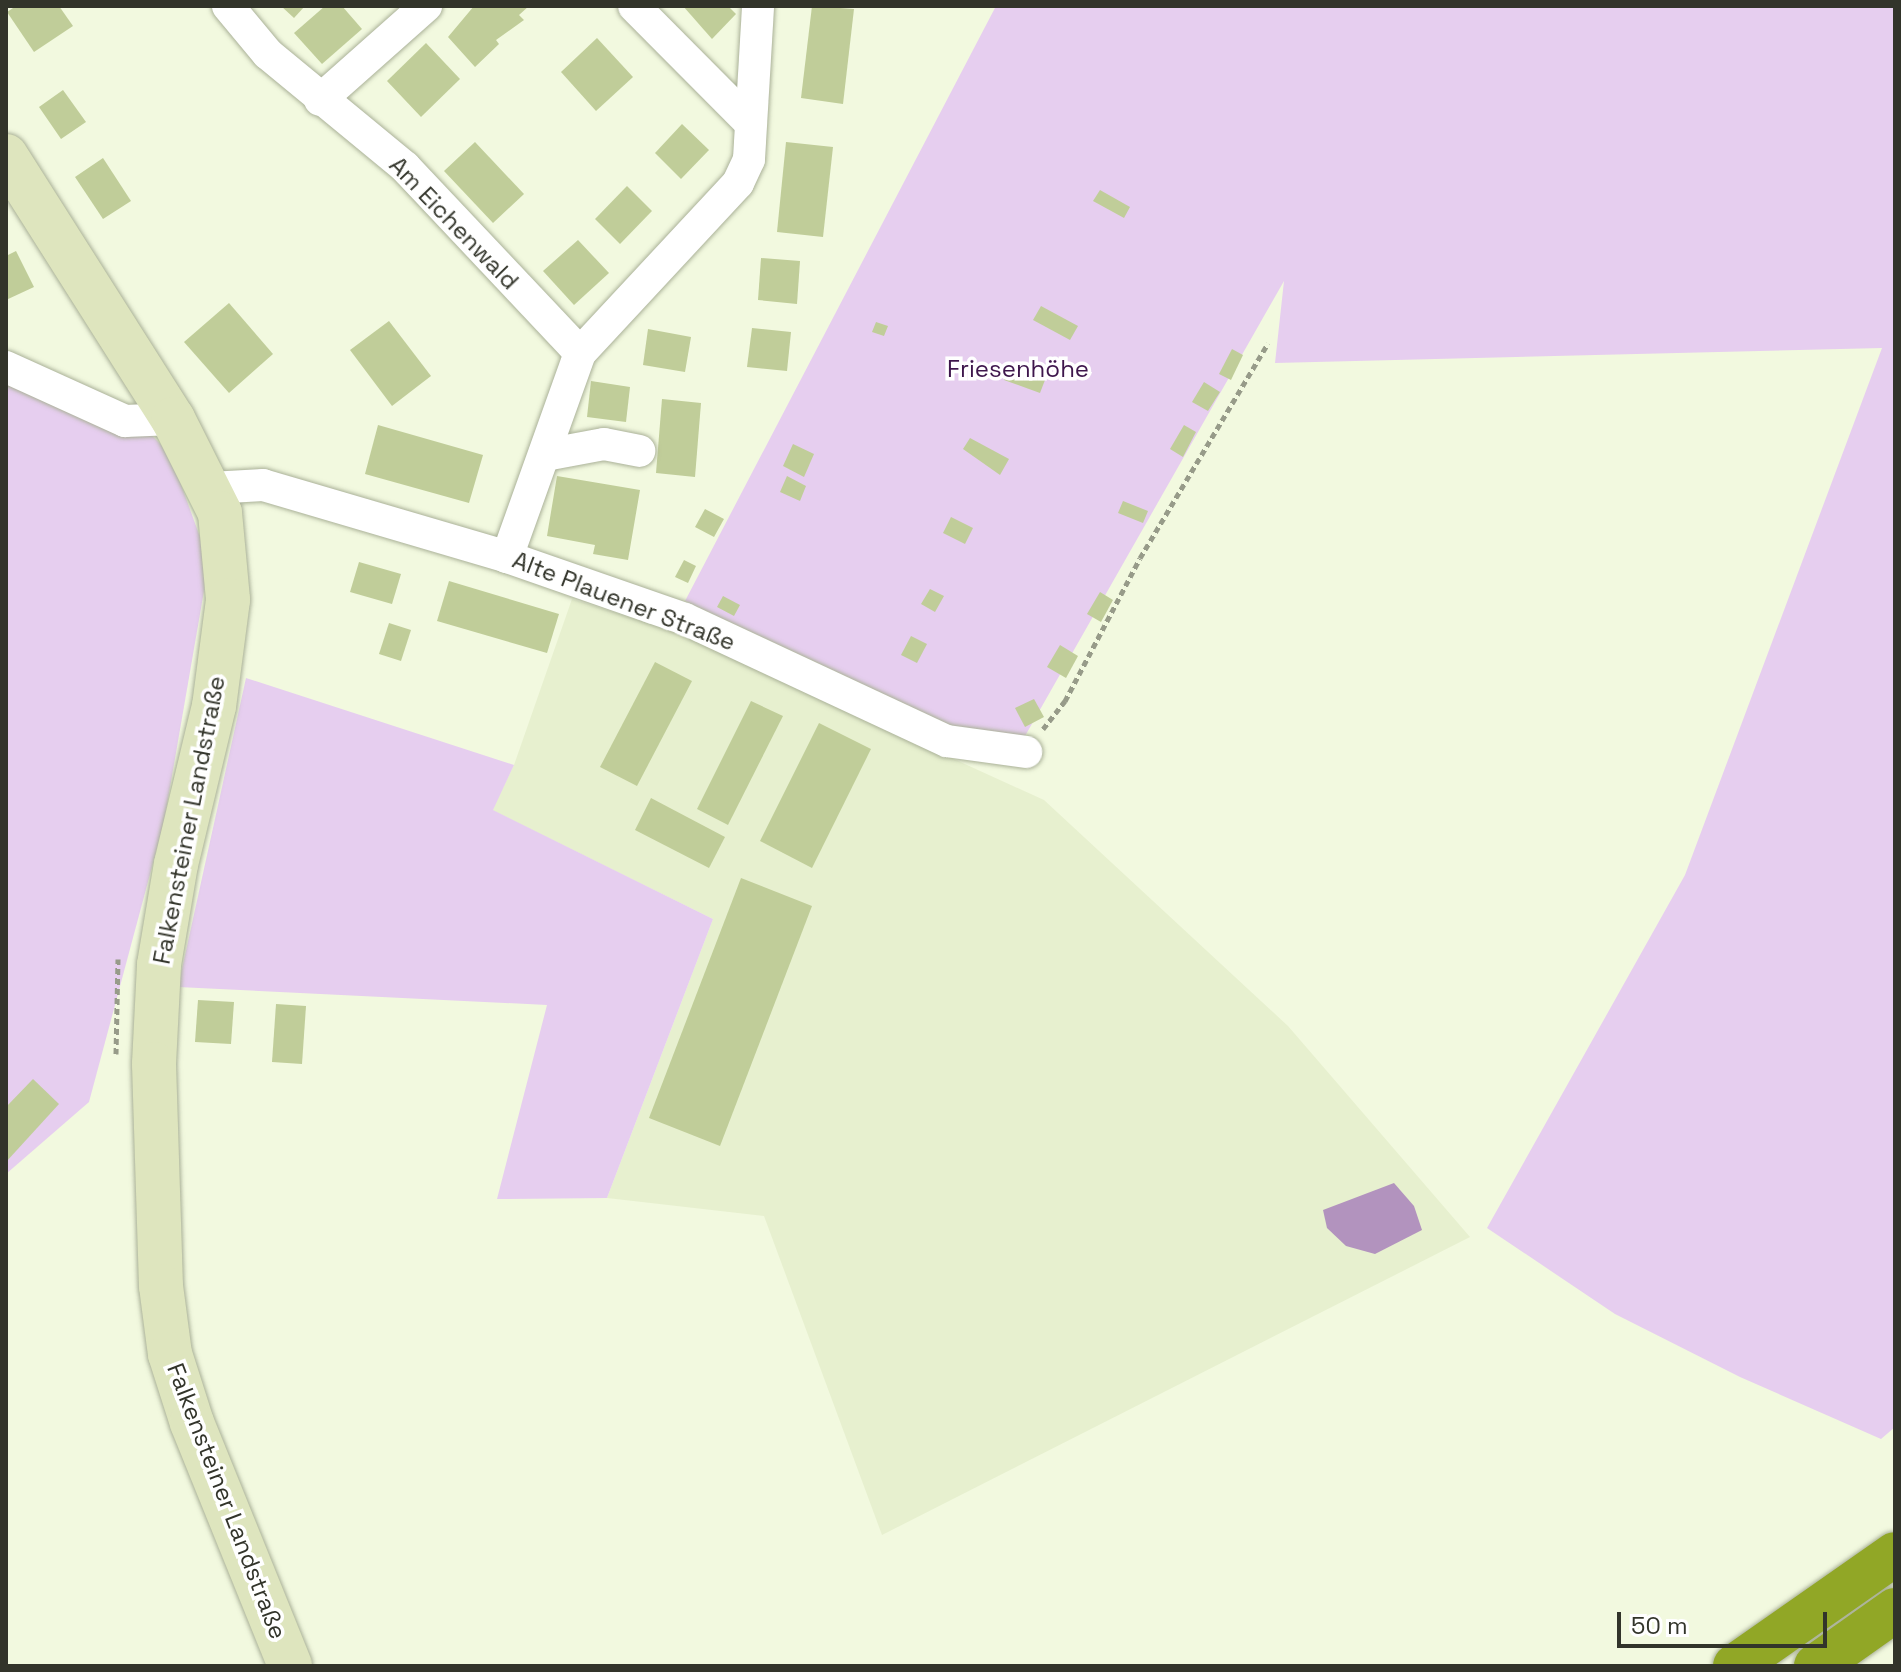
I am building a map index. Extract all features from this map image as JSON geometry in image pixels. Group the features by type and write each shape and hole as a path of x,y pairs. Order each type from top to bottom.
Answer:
{"highway":[{"path":"1735,1666 1895,1554"},
{"path":"1816,1666 1895,1610"}],"main road":[{"name":"Falkensteiner Landstraße","path":"6,156 173,419 211,488 226,552 228,600 214,706 176,864 159,965 154,1064 161,1286 170,1354 192,1423 290,1666"}],"street":[{"name":"Am Eichenwald","path":"228,6 268,54 405,167 580,353"},
{"path":"320,100 398,17 426,6"},
{"path":"634,6 749,122"},
{"path":"507,557 580,353 738,183 749,159 758,6"},
{"path":"6,367 125,421 173,419"},
{"path":"545,455 604,444 639,451"},
{"name":"Alte Plauener Straße","path":"211,488 263,485 507,557 685,619 947,741 1026,752"}],"path":[{"path":"1026,752 1065,701 1140,558 1268,343"}],"shaded area":[{"path":"572,599 670,630 1044,800 1288,1026 1470,1237 882,1535 764,1216 607,1198 713,919 492,810 514,765"},
{"path":"1394,1183 1414,1206 1422,1230 1375,1254 1346,1246 1327,1228 1323,1210"}],"green space":[{"name":"Friesenhöhe","path":"996,6 1895,6 1895,1427 1881,1439 1740,1377 1615,1314 1487,1228 1685,875 1882,348 1275,363 1284,281 1025,736 967,733 685,601"},
{"path":"6,356 125,408 170,454 209,562 164,822 89,1102 6,1174"},
{"path":"246,678 514,765 493,810 713,919 607,1198 497,1199 547,1005 178,987"}],"building":[{"path":"16,6 59,6 73,26 34,52 7,12"},
{"path":"281,6 305,6 294,18"},
{"path":"325,6 342,6 362,29 322,64 294,33"},
{"path":"474,6 529,6 519,15 524,20 496,40 499,44 475,67 448,37"},
{"path":"683,6 728,6 736,14 712,39"},
{"path":"812,6 854,9 843,104 801,98"},
{"path":"597,38 633,77 596,111 561,72"},
{"path":"426,43 460,79 421,117 387,81"},
{"path":"63,90 86,122 61,139 39,107"},
{"path":"682,124 709,150 681,179 655,153"},
{"path":"475,142 524,194 493,223 444,171"},
{"path":"786,142 833,147 823,237 777,232"},
{"path":"103,158 131,201 103,219 75,177"},
{"path":"627,186 652,211 620,244 595,219"},
{"path":"1100,190 1130,207 1124,218 1093,201"},
{"path":"578,240 609,273 574,305 543,271"},
{"path":"16,251 34,287 6,300 6,256"},
{"path":"761,258 800,261 797,304 758,300"},
{"path":"229,303 273,354 229,393 184,342"},
{"path":"1041,306 1078,326 1070,340 1033,320"},
{"path":"389,321 431,376 392,406 350,350"},
{"path":"876,322 888,326 884,336 872,332"},
{"path":"752,328 791,332 787,371 747,367"},
{"path":"648,329 691,337 685,372 643,365"},
{"path":"1232,349 1243,355 1231,380 1219,374"},
{"path":"1009,367 1045,380 1040,393 1004,380"},
{"path":"591,381 630,387 626,422 587,417"},
{"path":"1204,382 1220,392 1208,411 1192,402"},
{"path":"662,399 701,403 695,477 656,473"},
{"path":"378,425 483,455 469,503 365,474"},
{"path":"1184,425 1196,432 1183,457 1170,449"},
{"path":"970,438 1009,459 1000,475 963,449"},
{"path":"793,444 814,454 804,477 783,466"},
{"path":"557,476 640,490 628,560 593,554 595,545 547,536"},
{"path":"787,476 806,486 800,501 780,492"},
{"path":"1123,501 1148,511 1143,523 1118,513"},
{"path":"705,509 724,519 714,537 695,527"},
{"path":"951,517 973,528 965,544 943,533"},
{"path":"684,560 696,566 688,583 675,577"},
{"path":"359,562 401,574 392,604 350,592"},
{"path":"449,581 559,614 547,653 437,621"},
{"path":"930,589 944,596 935,612 921,604"},
{"path":"1100,592 1113,600 1101,622 1087,614"},
{"path":"723,596 740,605 734,616 717,607"},
{"path":"389,623 411,630 401,661 379,654"},
{"path":"911,636 927,644 917,663 901,655"},
{"path":"1060,645 1078,656 1066,678 1047,667"},
{"path":"655,662 692,681 637,786 600,767"},
{"path":"1034,699 1044,717 1025,727 1015,708"},
{"path":"751,701 783,716 728,825 697,809"},
{"path":"819,723 871,749 812,868 760,841"},
{"path":"651,798 725,837 709,868 635,830"},
{"path":"741,878 812,906 720,1146 649,1118"},
{"path":"198,1000 234,1002 231,1044 195,1042"},
{"path":"276,1004 306,1006 302,1064 272,1062"},
{"path":"33,1079 59,1104 6,1162 6,1107"}]}
